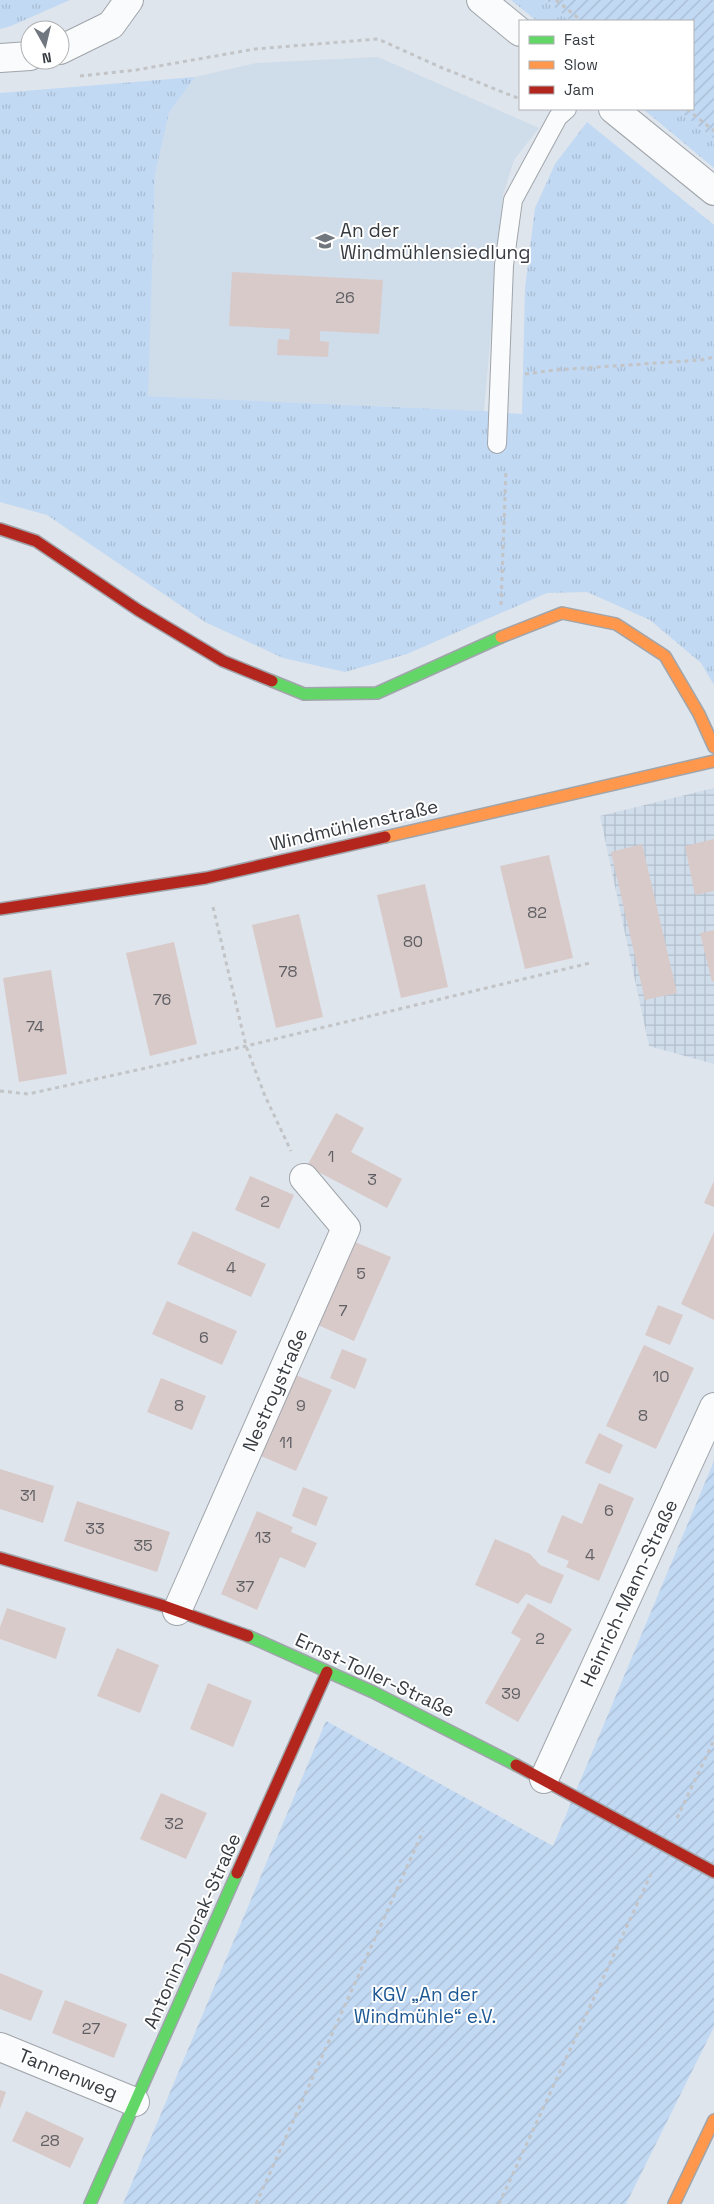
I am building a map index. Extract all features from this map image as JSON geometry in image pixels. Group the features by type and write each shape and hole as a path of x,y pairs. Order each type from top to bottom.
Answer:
{"street":[{"path":"70,45 111,25 130,0"},
{"path":"481,0 519,31"},
{"path":"0,58 20,57"},
{"path":"614,110 714,191"},
{"path":"0,528 36,541 138,610 223,661 304,694 377,694 500,637 562,613 616,624 665,656 699,714 714,747"},
{"name":"Windmühlenstraße","path":"0,909 206,878 714,761"},
{"name":"Nestroystraße","path":"177,1611 346,1228 304,1178"},
{"name":"Heinrich-Mann-Straße","path":"544,1779 714,1407"},
{"name":"Ernst-Toller-Straße","path":"0,1558 177,1611 254,1639 445,1727 714,1872"},
{"name":"Antonin-Dvorak-Straße","path":"90,2204 327,1672"},
{"name":"Tannenweg","path":"0,2047 135,2102"},
{"path":"674,2204 714,2120"}],"lane":[{"path":"497,444 504,266 513,200 558,117 566,110"}],"path":[{"path":"556,0 581,20"},
{"path":"79,76 136,70 255,49 378,39 440,67 519,99"},
{"path":"688,110 714,131"},
{"path":"500,377 555,370 701,360 714,357"},
{"path":"497,444 507,450 500,637"},
{"path":"206,878 246,1046 265,1096 304,1178"},
{"path":"0,1091 28,1094 246,1046 590,964"},
{"path":"499,2204 714,1740"},
{"path":"256,2204 423,1831"}],"shaded area":[{"name":"An der Windmühlensiedlung","path":"378,57 539,128 514,160 503,195 484,411 147,396 155,175 169,113 195,77 256,63"},
{"path":"714,788 714,1064 649,1046 600,816"}],"green space":[{"path":"0,0 70,0 25,20 20,20 20,22 11,26 0,29"},
{"path":"511,0 546,0 570,20 536,20"},
{"path":"546,0 714,0 714,139 678,110 694,110 694,20 570,20"},
{"path":"195,77 169,113 155,175 148,396 522,414 525,288 535,208 555,164 587,122 714,225 714,685 701,663 650,620 587,592 547,593 407,654 345,672 283,658 205,622 47,515 0,502 0,93"},
{"path":"644,110 678,110 714,139 714,168"},
{"name":"KGV „An der Windmühle“ e.V.","path":"714,1461 714,2027 626,2204 123,2204 326,1721 553,1846"}],"building":[{"path":"232,272 383,280 379,334 320,331 320,341 329,342 328,357 277,355 278,339 289,340 290,329 229,326"},
{"path":"714,839 714,891 695,895 685,846"},
{"path":"642,844 677,993 645,1000 611,852"},
{"path":"549,855 573,958 525,969 500,866"},
{"path":"425,884 448,987 401,998 377,895"},
{"path":"299,914 323,1017 276,1028 252,925"},
{"path":"714,930 714,981 712,982 700,933"},
{"path":"174,942 197,1044 150,1056 126,953"},
{"path":"51,970 67,1074 19,1082 3,978"},
{"path":"336,1113 364,1128 351,1152 402,1179 387,1208 307,1166"},
{"path":"250,1176 294,1195 279,1229 235,1210"},
{"path":"714,1181 714,1207 704,1203"},
{"path":"193,1231 266,1264 251,1297 177,1264"},
{"path":"714,1232 714,1320 681,1304"},
{"path":"355,1242 391,1257 354,1341 318,1325"},
{"path":"167,1301 237,1331 222,1365 152,1334"},
{"path":"658,1305 683,1315 670,1345 645,1335"},
{"path":"644,1345 694,1368 656,1449 606,1426"},
{"path":"342,1349 367,1359 355,1389 330,1378"},
{"path":"296,1375 332,1390 296,1471 261,1456"},
{"path":"161,1378 206,1396 192,1430 147,1412"},
{"path":"599,1433 623,1445 610,1474 585,1463"},
{"path":"0,1469 54,1486 43,1523 0,1509"},
{"path":"599,1483 634,1498 599,1581 566,1567 569,1561 547,1552 562,1515 582,1524"},
{"path":"303,1487 328,1497 316,1526 292,1516"},
{"path":"77,1501 170,1532 157,1572 64,1541"},
{"path":"257,1511 293,1527 291,1532 317,1543 305,1568 280,1557 257,1610 221,1594"},
{"path":"495,1539 530,1554 540,1565 564,1575 551,1604 526,1594 518,1604 475,1585"},
{"path":"528,1603 572,1629 518,1722 485,1703 521,1639 511,1633"},
{"path":"7,1608 66,1628 56,1659 0,1639 0,1627"},
{"path":"117,1648 159,1665 140,1713 97,1696"},
{"path":"208,1683 252,1701 233,1747 190,1729"},
{"path":"161,1793 207,1813 186,1859 140,1839"},
{"path":"0,1973 43,1991 31,2021 0,2009"},
{"path":"65,2000 127,2024 114,2058 52,2033"},
{"path":"0,2090 6,2092 0,2109"},
{"path":"26,2111 84,2138 70,2168 12,2141"}],"traffic: fast":[{"path":"272,681 304,694 377,693 501,637"},
{"path":"248,1636 373,1692 516,1765"},
{"path":"90,2204 237,1873"}],"traffic: slow":[{"path":"501,637 562,613 616,624 665,656 699,714 714,747"},
{"path":"385,837 714,761"},
{"path":"674,2204 714,2120"}],"traffic: jam":[{"path":"0,529 36,541 138,610 223,661 272,681"},
{"path":"0,909 206,878 385,837"},
{"path":"0,1558 161,1605 248,1636"},
{"path":"237,1873 327,1672"},
{"path":"516,1765 714,1872"}],"place":[{"name":"An der Windmühlensiedlung","path":"325,241"}]}
